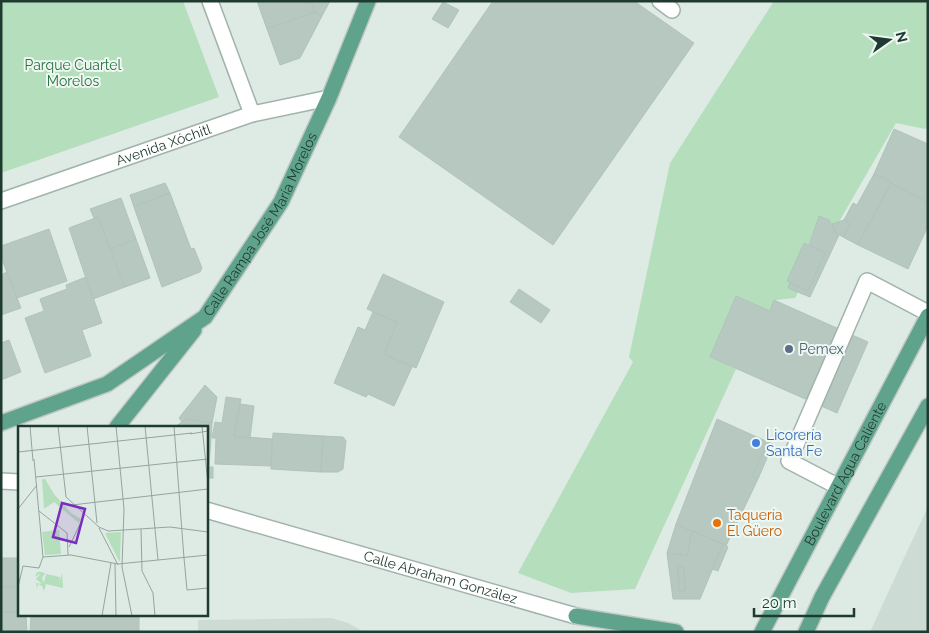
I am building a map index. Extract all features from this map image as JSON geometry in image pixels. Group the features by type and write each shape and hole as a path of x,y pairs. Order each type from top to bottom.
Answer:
{"main road":[{"name":"Calle Rampa José María Morelos","path":"1,422 107,384 205,317 282,202 329,98 368,1"},
{"name":"Boulevard Agua Caliente","path":"762,632 928,314"},
{"path":"118,426 205,317"},
{"path":"806,632 822,597 928,406"},
{"name":"Calle Abraham González","path":"576,616 676,632"}],"street":[{"path":"210,1 252,114"},
{"name":"Avenida Xóchitl","path":"1,201 252,114 329,98"},
{"path":"837,486 789,461 868,281 928,314"},
{"path":"1,481 18,482"},
{"name":"Calle Abraham González","path":"208,511 576,616"}],"shaded area":[{"path":"928,507 928,632 870,632 904,558"},
{"path":"332,618 348,623 364,632 198,632 198,620"}],"green space":[{"name":"Parque Cuartel Morelos","path":"1,1 183,1 219,97 1,173"},
{"path":"774,1 928,1 928,125 925,129 896,123 795,298 775,300 770,311 736,296 710,357 736,369 635,589 571,593 518,573 633,362 629,357 670,163"}],"building":[{"path":"257,1 311,2 315,12 267,29"},
{"path":"305,1 330,1 322,16 315,14 311,2 305,3"},
{"path":"493,1 634,1 694,43 553,245 399,137"},
{"path":"443,2 459,10 448,28 432,19"},
{"path":"315,12 322,16 300,58 280,65 267,29"},
{"path":"894,129 928,144 928,202 874,174"},
{"path":"874,174 891,182 858,245 843,237 850,224 844,220 853,203 857,205"},
{"path":"165,183 170,193 134,207 130,195"},
{"path":"891,183 928,202 928,226 908,269 858,245"},
{"path":"170,193 191,249 194,248 202,268 200,272 162,287 134,207"},
{"path":"121,198 136,239 110,249 98,217 94,218 90,209"},
{"path":"819,216 829,220 839,235 810,297 788,288 790,282 808,291 825,253 809,246"},
{"path":"98,217 125,287 93,299 69,228"},
{"path":"844,220 850,224 843,237 836,233 832,224"},
{"path":"49,229 67,281 17,298 1,257 1,246"},
{"path":"136,239 150,278 125,287 110,249"},
{"path":"804,243 825,253 808,291 787,281"},
{"path":"7,272 21,308 1,315 1,275"},
{"path":"383,274 444,302 416,368 384,354 397,322 367,309"},
{"path":"86,277 102,323 82,330 91,356 45,373 25,318 44,311 40,299 67,289 66,285"},
{"path":"519,289 550,310 541,323 510,302"},
{"name":"Pemex","path":"736,296 770,311 774,300 868,342 837,413 710,357"},
{"path":"373,312 397,322 384,354 412,367 394,406 368,394 366,397 334,383 358,327 365,330"},
{"path":"9,340 21,372 1,380 1,343"},
{"path":"205,385 217,397 212,423 186,419 182,422 179,418"},
{"path":"226,397 241,399 234,436 272,439 271,466 215,464 216,438 212,438 215,422 222,423"},
{"path":"240,404 254,406 250,438 234,436"},
{"path":"186,419 212,423 209,467 208,426 176,426"},
{"path":"717,419 768,442 752,476 758,479 726,546 676,524"},
{"path":"273,433 323,436 321,472 271,469"},
{"path":"323,436 343,437 346,441 343,469 338,472 321,472"},
{"path":"768,442 773,444 758,479 752,476"},
{"path":"208,467 213,467 213,478 208,478"},
{"path":"676,524 692,531 687,556 667,553"},
{"path":"692,531 723,544 700,599 673,599 667,553 687,556","holes":["678,567 684,567 685,591 679,591"]},
{"path":"723,544 728,547 718,571 712,569"},
{"path":"1,558 18,558 18,587 1,587"},
{"path":"678,567 684,567 685,591 679,591"},
{"path":"1,587 18,587 18,612 1,612"},
{"path":"1,612 18,612 18,616 26,616 27,632 1,632"},
{"path":"31,616 139,616 139,632 30,632"}],"place":[{"name":"Pemex","path":"789,349"},
{"name":"Licorería Santa Fe","path":"756,443"},
{"name":"Taquería El Güero","path":"717,523"}]}
